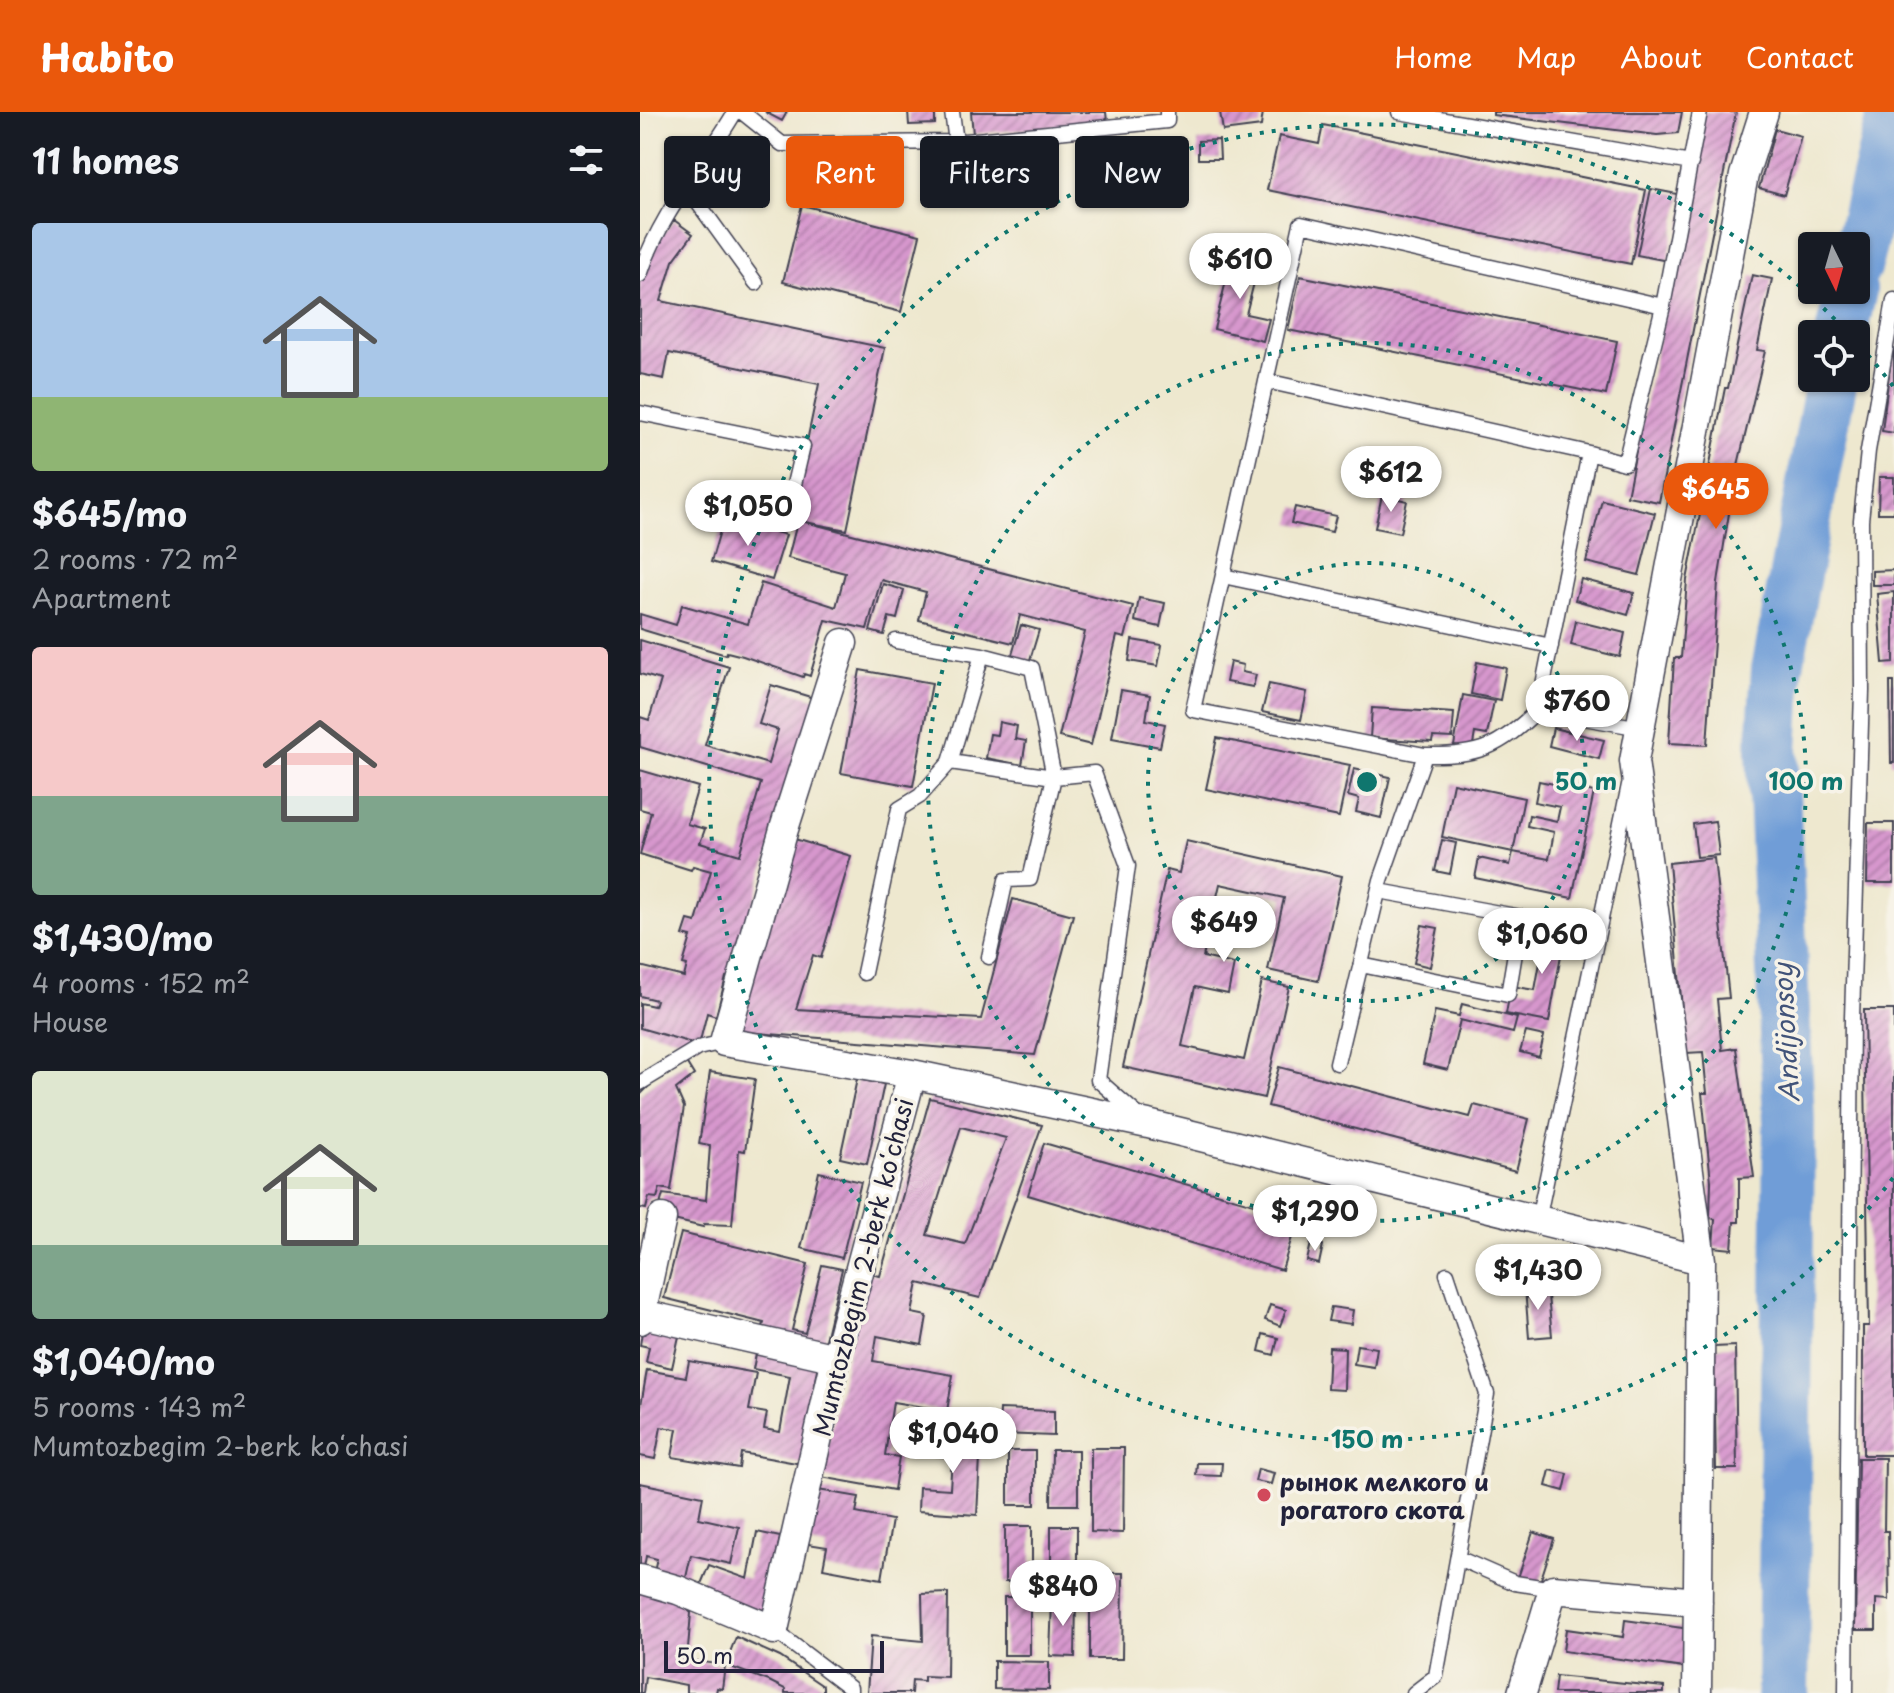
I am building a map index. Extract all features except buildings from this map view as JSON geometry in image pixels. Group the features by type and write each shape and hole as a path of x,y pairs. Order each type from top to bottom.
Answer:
{"street":[{"path":"1697,1693 1701,1260 1634,761 1744,175 1764,112"},
{"path":"724,1042 784,829 843,643"},
{"name":"Mumtozbegim 2-berk koʻchasi","path":"724,1042 912,1074 836,1358 774,1630"},
{"path":"912,1074 1148,1124 1701,1260"},
{"path":"662,1218 641,1317 836,1358"},
{"path":"640,1579 678,1590 774,1630"},
{"path":"1522,1693 1553,1589 1698,1602"}],"lane":[{"path":"719,136 735,112"},
{"path":"742,112 782,144 920,142"},
{"path":"952,112 955,136"},
{"path":"1016,136 1167,121 1167,112"},
{"path":"1399,112 1691,163"},
{"path":"1266,381 1625,463 1663,306 1700,112"},
{"path":"640,275 651,241 671,208"},
{"path":"702,208 756,283"},
{"path":"1589,453 1538,710 1505,741 1462,756 1425,755 1193,710 1301,224 1663,306"},
{"path":"1846,1693 1852,1018 1862,691 1861,520 1868,451 1894,300"},
{"path":"640,413 803,446 788,510"},
{"path":"1223,576 1551,646"},
{"path":"896,641 982,655 1032,668 1054,777 1030,879 1006,880 989,957"},
{"path":"864,973 899,809 920,796 950,762 982,655"},
{"path":"1538,710 1641,728"},
{"path":"1337,1063 1379,891 1425,755"},
{"path":"1538,1220 1634,761"},
{"path":"950,762 1054,777 1094,773 1128,866 1098,1080 1148,1124"},
{"path":"1361,965 1508,995 1521,917 1379,891"},
{"path":"640,1083 698,1048 724,1042"},
{"path":"1414,1693 1436,1676 1487,1394 1447,1274"},
{"path":"1458,1558 1515,1583 1553,1589"},
{"path":"774,1630 850,1688 850,1693"}],"waterway":[{"name":"Andijonsoy","path":"1864,232 1893,112"},
{"name":"Andijonsoy","path":"1844,320 1848,304"},
{"name":"Andijonsoy","path":"1783,1693 1789,1121 1772,749 1777,670 1829,392"}],"place":[{"name":"рынок мелкого и рогатого скота","path":"1264,1495"}]}
